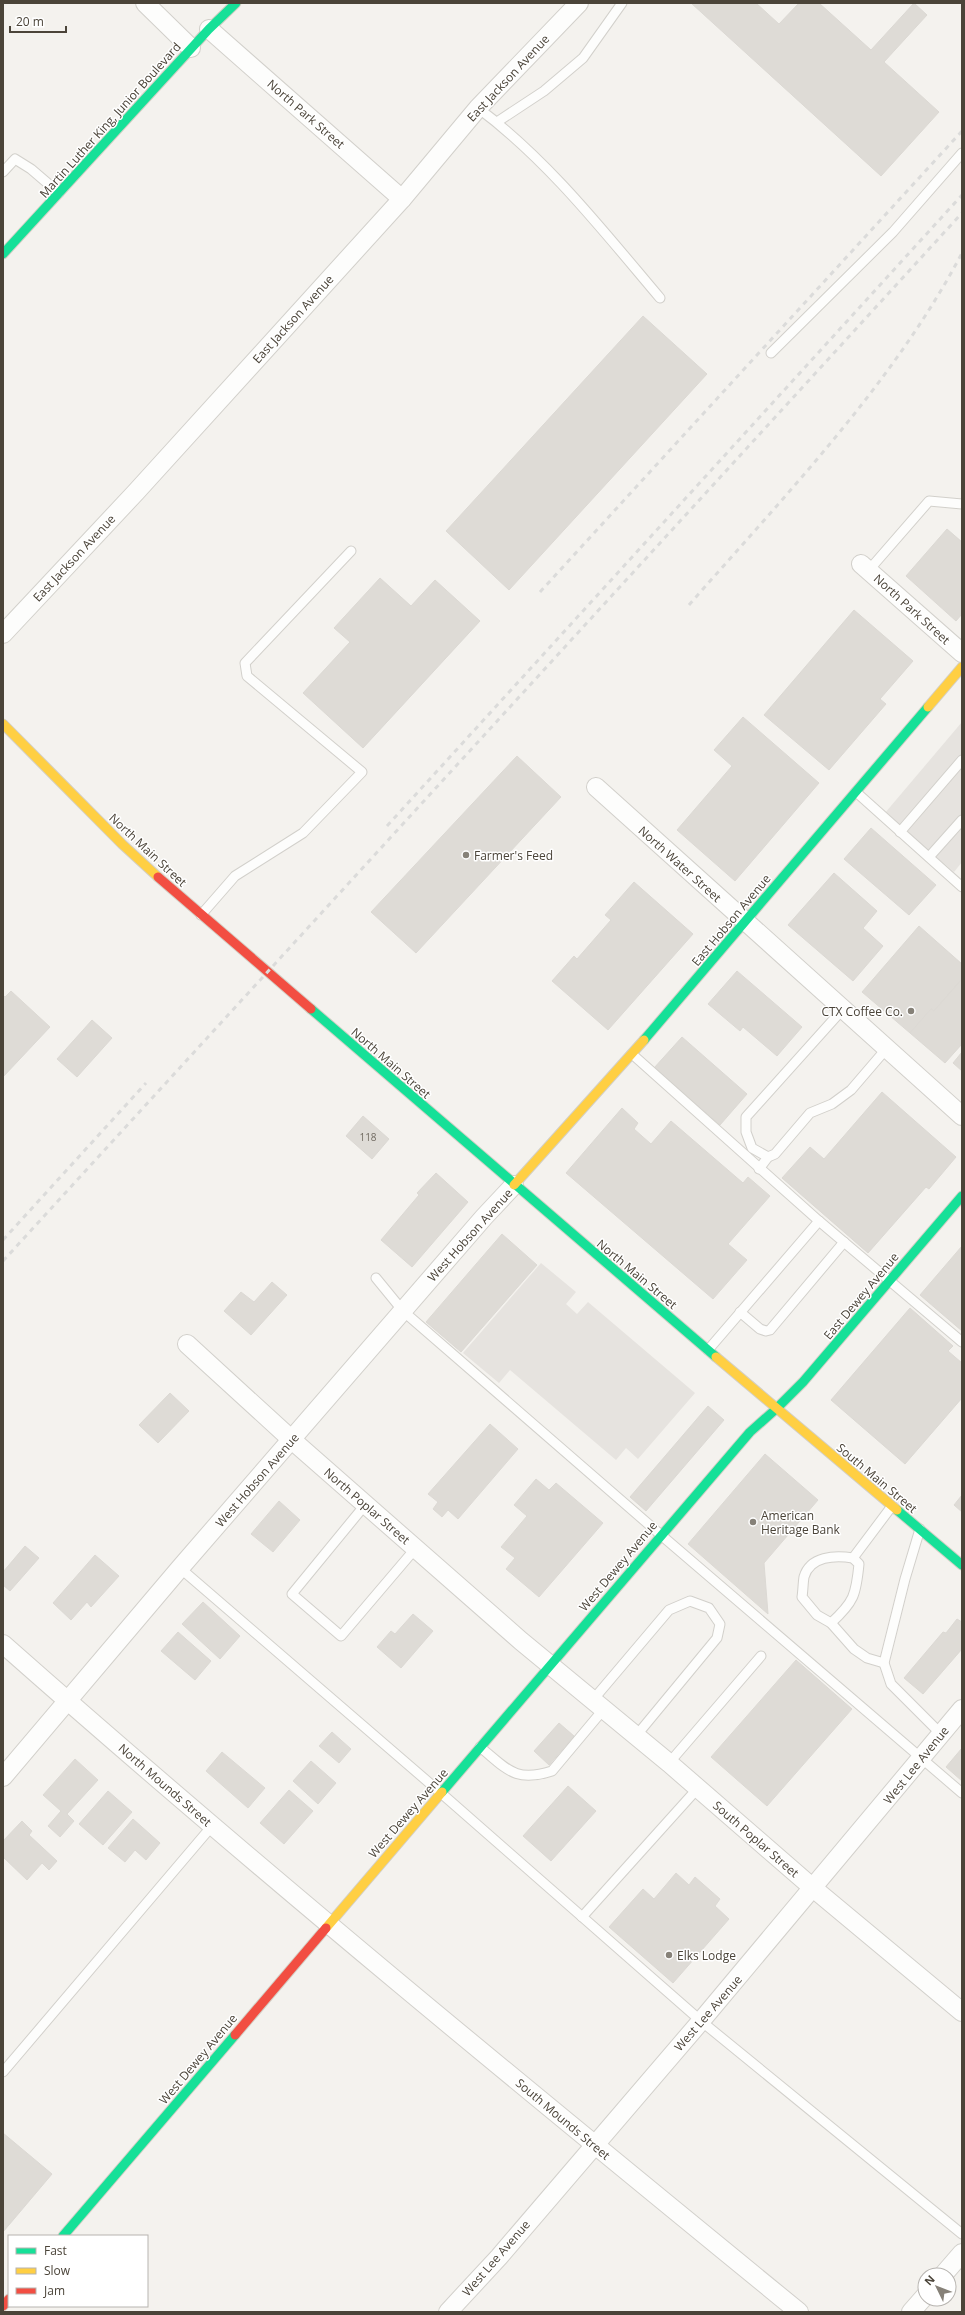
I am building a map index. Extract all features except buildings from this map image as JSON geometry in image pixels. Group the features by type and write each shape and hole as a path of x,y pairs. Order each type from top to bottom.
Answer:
{"main road":[{"name":"Martin Luther King, Junior Boulevard","path":"3,254 191,48 236,3"},
{"name":"East Hobson Avenue","path":"514,1185 632,1054 962,667"},
{"name":"North Main Street","path":"3,724 122,844 201,915 776,1409"},
{"name":"East Dewey Avenue","path":"776,1409 803,1382 962,1196"},
{"name":"South Main Street","path":"776,1409 962,1565"},
{"name":"West Dewey Avenue","path":"64,2235 661,1535 750,1432 776,1409"}],"street":[{"path":"145,3 191,48"},
{"name":"East Jackson Avenue","path":"3,634 136,492 402,199 478,108 580,3"},
{"name":"North Park Street","path":"209,29 402,199"},
{"name":"North Park Street","path":"865,567 962,654"},
{"name":"North Water Street","path":"596,787 744,922 962,1116"},
{"name":"West Hobson Avenue","path":"3,1778 180,1568 514,1185"},
{"name":"North Poplar Street","path":"187,1344 365,1505 550,1666"},
{"name":"North Mounds Street","path":"3,1644 68,1702 328,1924"},
{"name":"South Poplar Street","path":"550,1666 669,1763 813,1888 962,2012"},
{"name":"West Lee Avenue","path":"448,2312 499,2257 593,2144 701,2021 922,1759 962,1709"},
{"name":"South Mounds Street","path":"328,1924 593,2144 800,2312"},
{"path":"950,2267 962,2253"}],"lane":[{"path":"497,122 544,91 583,58 622,3"},
{"path":"478,108 497,122 567,190 660,298"},
{"path":"771,353 893,232 962,153"},
{"path":"3,172 15,159 31,169 59,193"},
{"path":"865,567 929,501 962,504"},
{"path":"201,915 235,876 303,833 362,772 247,676 245,670 245,663 351,551"},
{"path":"900,832 962,760"},
{"path":"855,792 962,887"},
{"path":"929,857 962,820"},
{"path":"768,1156 752,1148 746,1132 746,1117 843,1009"},
{"path":"759,1168 768,1156 775,1154 810,1113 832,1104 851,1090 887,1048"},
{"path":"632,1054 889,1282 962,1342"},
{"path":"708,1350 819,1220"},
{"path":"740,1312 760,1329 766,1331 770,1330 844,1242"},
{"path":"376,1278 403,1311 962,1793"},
{"path":"365,1505 292,1594 341,1636 415,1549"},
{"path":"853,1558 892,1506"},
{"path":"920,1529 905,1579 884,1663 891,1684 942,1734"},
{"path":"831,1623 848,1608 857,1586 859,1564 853,1558 842,1556 826,1557 814,1563 804,1577 802,1597 817,1615 831,1623 854,1649 867,1658 884,1663"},
{"path":"180,1568 441,1793 701,2021 962,2234"},
{"path":"480,1747 506,1768 521,1776 544,1774 552,1771 598,1705 669,1610 690,1601 709,1608 720,1624 717,1638 636,1736"},
{"path":"669,1763 761,1656"},
{"path":"582,1917 698,1788"},
{"path":"3,2072 212,1826"}],"shaded area":[{"path":"962,722 962,862 954,872 885,813"},
{"path":"541,1263 576,1292 566,1304 577,1314 588,1302 695,1393 638,1459 626,1448 616,1460 510,1370 499,1383 463,1353"}],"railway":[{"path":"540,592 962,131"},
{"path":"387,826 962,195"},
{"path":"3,1261 962,213"},
{"path":"689,605 800,479 871,393 904,348 962,253"},
{"path":"3,1240 146,1083"}],"traffic: fast":[{"path":"3,254 209,29 236,3"},
{"path":"644,1040 928,707"},
{"path":"311,1009 716,1357"},
{"path":"776,1409 803,1382 962,1196"},
{"path":"442,1792 750,1432 776,1409"},
{"path":"897,1510 962,1565"},
{"path":"64,2235 235,2035"}],"traffic: slow":[{"path":"928,707 962,667"},
{"path":"3,724 122,844 158,877"},
{"path":"514,1185 644,1040"},
{"path":"716,1357 897,1510"},
{"path":"326,1928 442,1792"}],"traffic: jam":[{"path":"158,877 311,1009"},
{"path":"235,2035 326,1928"},
{"path":"3,2306 8,2300"}],"place":[{"name":"Farmer's Feed","path":"466,855"},
{"name":"CTX Coffee Co.","path":"911,1011"},
{"name":"American Heritage Bank","path":"753,1522"},
{"name":"Elks Lodge","path":"669,1955"}]}
